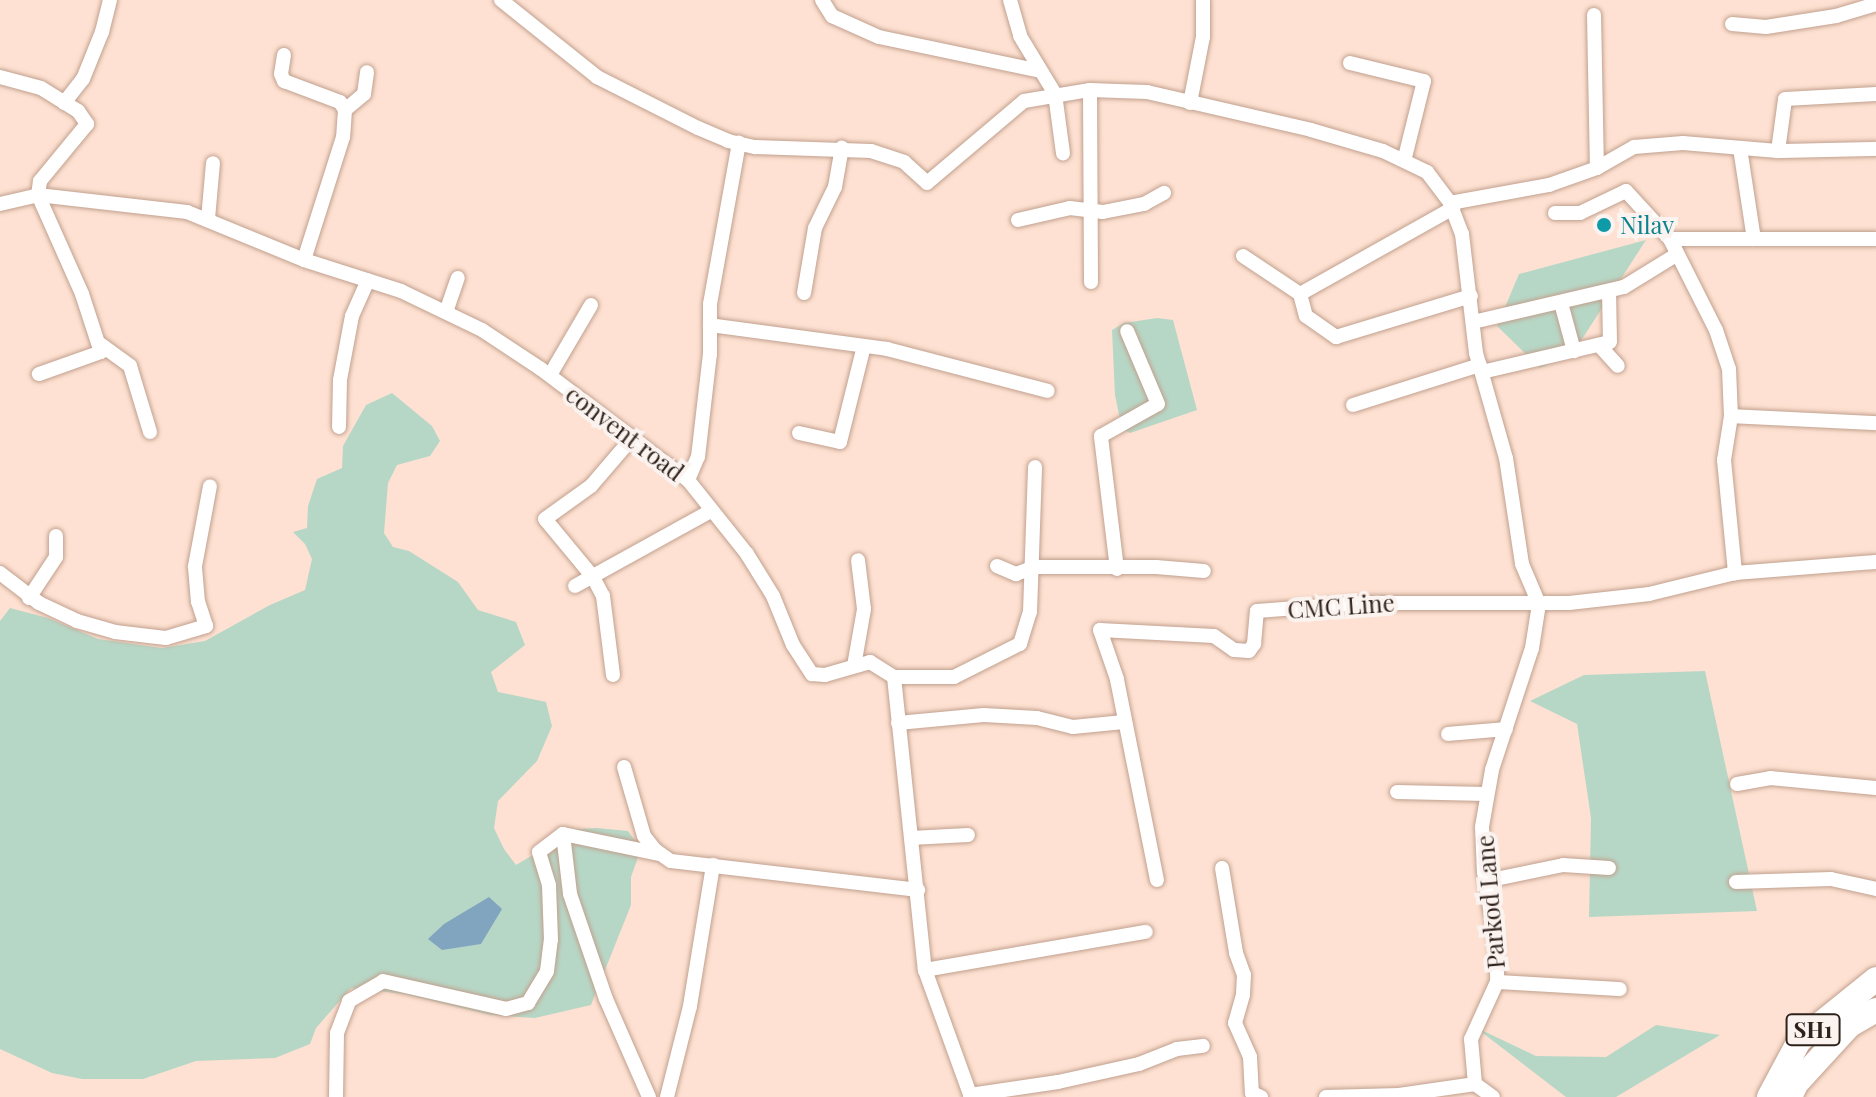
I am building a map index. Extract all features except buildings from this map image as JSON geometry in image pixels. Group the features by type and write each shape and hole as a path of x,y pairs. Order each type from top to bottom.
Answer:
{"main road":[{"name":"SH1","path":"1769,1097 1799,1041 1876,979"},
{"name":"SH1","path":"1790,1097 1796,1084 1850,1025 1876,1010"}],"street":[{"path":"64,103 83,79 102,32 110,0"},
{"path":"501,0 597,77 647,105 739,143 871,151 904,162 927,183 1024,101 1090,90 1147,92 1311,130 1383,151 1427,172 1451,205 1468,259 1473,322 1481,368 1506,458 1522,564 1539,604"},
{"path":"822,0 832,16 879,37 1040,71"},
{"path":"1010,0 1020,36 1055,94 1063,153"},
{"path":"1190,103 1203,37 1203,0"},
{"path":"1732,24 1766,27 1836,16 1876,4"},
{"path":"1594,15 1597,168"},
{"path":"284,55 281,74 284,81 340,102 345,110 343,137 304,260"},
{"path":"1350,63 1424,81 1404,161"},
{"path":"345,110 364,94 367,72"},
{"path":"0,77 41,88 84,116 86,128 40,181 38,195 101,352 39,374"},
{"path":"1090,90 1091,282"},
{"path":"1778,151 1785,99 1876,94"},
{"path":"688,480 698,457 710,304 739,143"},
{"path":"1300,294 1451,205 1549,185 1597,168 1634,147 1683,143 1778,151 1876,149"},
{"path":"804,293 815,228 835,187 842,148"},
{"path":"1740,148 1754,239"},
{"path":"208,219 213,163"},
{"path":"1555,213 1580,213 1626,191 1670,239 1716,330 1729,369 1731,416 1724,460 1735,573"},
{"path":"1018,220 1070,208 1090,211 1144,204 1164,193"},
{"name":"convent road","path":"0,204 38,195 164,208 208,219 304,260 368,280 482,330 550,375 688,480 747,554 773,596 804,665 812,674 825,675 870,662 894,677"},
{"path":"1670,239 1876,239"},
{"path":"1473,322 1624,287 1676,255"},
{"path":"1243,256 1300,294 1306,316 1336,337 1471,296"},
{"path":"446,312 458,278"},
{"path":"339,427 340,380 352,316 368,280"},
{"path":"1353,405 1481,368 1610,342 1609,291"},
{"path":"1561,303 1574,351"},
{"path":"550,375 591,305"},
{"path":"710,325 864,346 1048,391"},
{"path":"1117,569 1101,436 1158,404 1127,331"},
{"path":"100,344 130,366 150,432"},
{"path":"1599,345 1618,366"},
{"path":"799,433 840,442 864,346"},
{"path":"1731,416 1876,423"},
{"path":"613,675 603,596 593,577 545,519 591,486 633,437"},
{"path":"1035,467 1034,567 1030,612 1020,644 954,677 894,677 925,970 971,1096 1058,1082 1139,1064 1177,1049 1203,1046"},
{"path":"0,573 29,598 77,621 115,632 166,638 206,626 198,602 195,566 210,486"},
{"path":"575,586 711,511"},
{"path":"29,598 56,557 56,536"},
{"path":"854,666 864,609 858,560"},
{"name":"CMC Line","path":"1157,880 1117,679 1100,630 1214,636 1234,650 1249,651 1254,644 1257,611 1363,603 1539,604 1649,594 1735,573 1876,562"},
{"path":"997,566 1016,574 1034,567 1156,567 1204,571"},
{"name":"Parkod Lane","path":"1475,1084 1471,1039 1497,982 1496,944 1486,881 1482,827 1486,794 1532,648 1539,604"},
{"path":"898,723 984,715 1037,718 1073,727 1124,722"},
{"path":"1448,734 1506,729"},
{"path":"624,767 644,836 671,861 918,890"},
{"path":"1737,784 1770,778 1876,788"},
{"path":"1397,792 1486,794"},
{"path":"336,1097 337,1033 349,1001 383,981 506,1009 528,1003 547,971 551,940 549,885 539,852 563,834 660,854"},
{"path":"563,834 570,894 606,999 649,1097"},
{"path":"911,838 968,835"},
{"path":"667,1097 690,1006 713,865"},
{"path":"1486,881 1563,865 1609,868"},
{"path":"1222,868 1236,953 1244,975 1243,995 1235,1023 1250,1057 1252,1093 1261,1097"},
{"path":"1736,882 1831,879 1876,889"},
{"path":"925,970 1146,932"},
{"path":"1497,982 1620,989"},
{"path":"1326,1097 1399,1095 1475,1084 1493,1097"}],"green space":[{"path":"1646,240 1573,353 1540,368 1497,326 1519,274"},
{"path":"1157,318 1173,320 1197,410 1130,433 1122,429 1115,395 1112,330 1124,323"},
{"path":"392,393 432,426 440,441 430,456 397,465 388,483 384,533 393,547 409,551 458,582 478,610 516,622 525,645 491,672 498,692 546,702 552,726 537,761 498,801 494,828 504,849 516,865 548,846 562,830 597,828 628,831 641,849 631,877 631,905 591,1005 535,1018 490,1015 404,994 351,988 316,1028 310,1044 275,1058 196,1061 143,1079 82,1079 52,1073 0,1049 0,621 10,608 48,618 98,639 162,648 205,641 270,605 305,590 312,559 305,544 293,532 307,528 308,506 317,479 342,468 343,446 366,405"},
{"path":"1705,671 1757,911 1589,917 1591,818 1577,724 1530,701 1584,675"},
{"path":"1656,1025 1720,1035 1616,1097 1566,1097 1475,1027 1536,1056 1606,1057"}],"water":[{"path":"489,897 502,909 481,944 442,950 428,939 444,924"}],"place":[{"name":"Nilav","path":"1604,225"}]}
